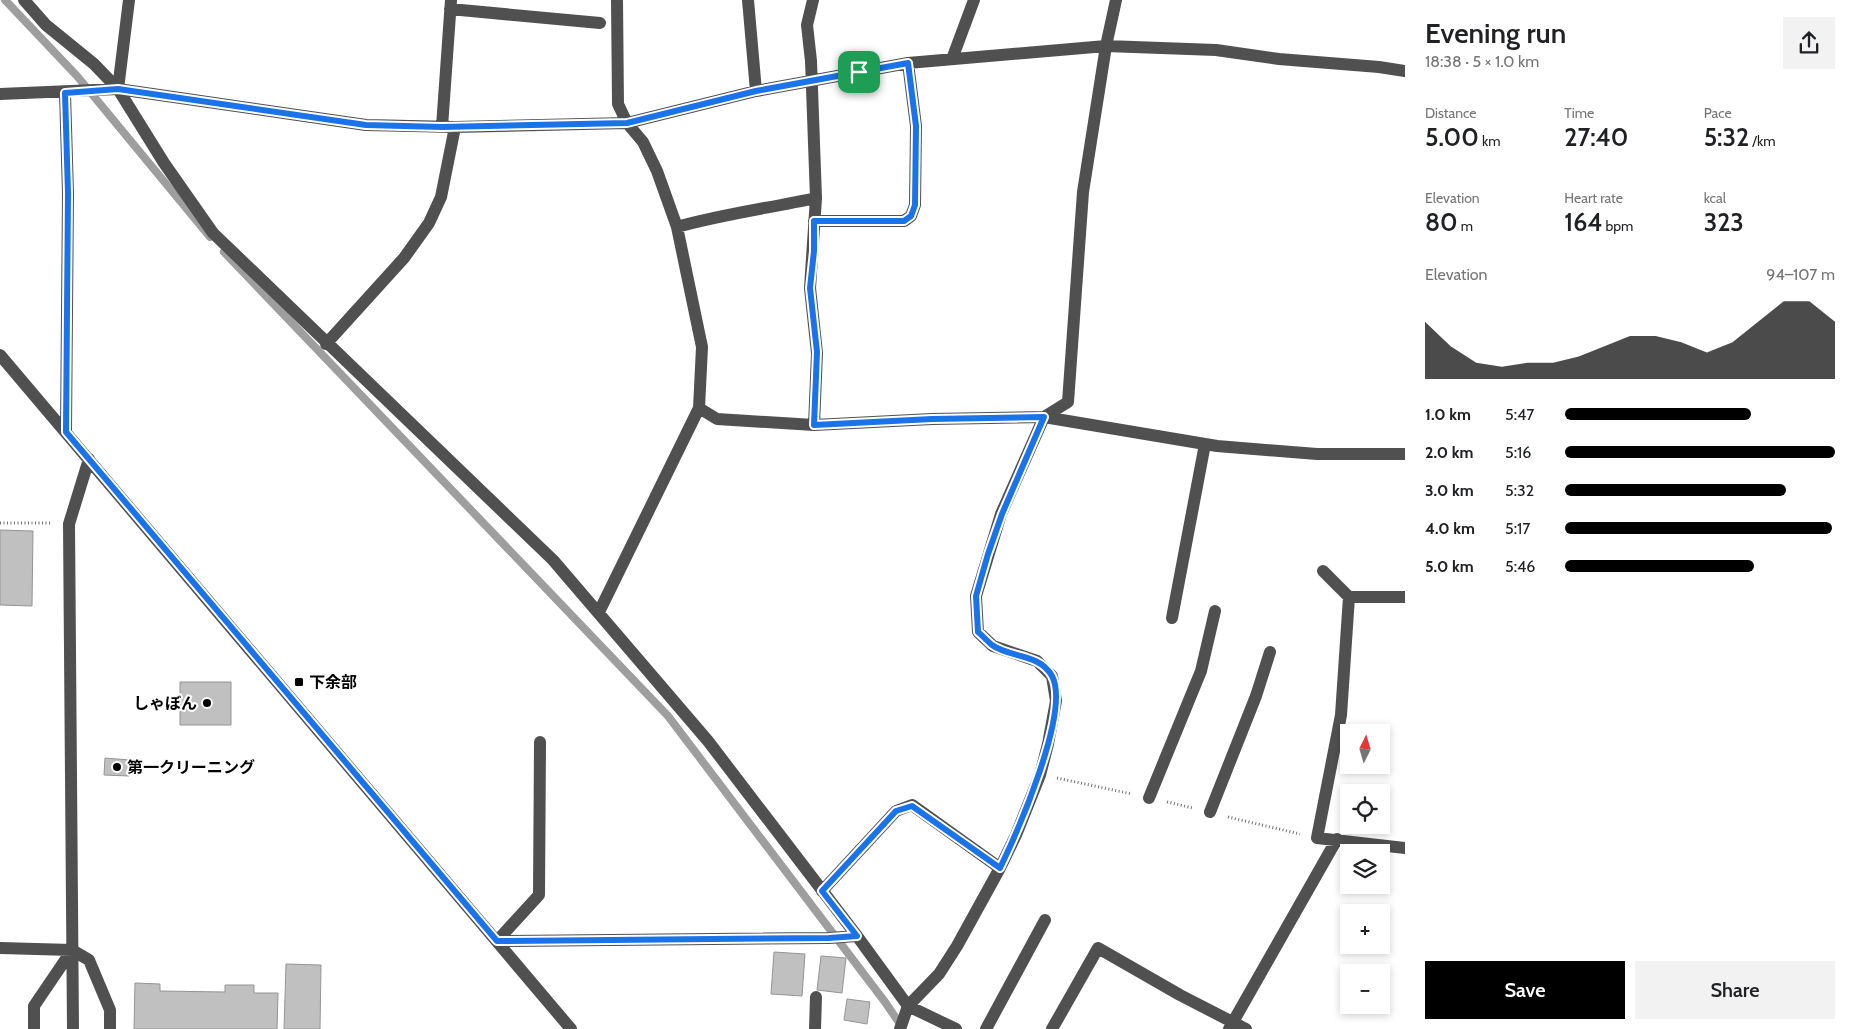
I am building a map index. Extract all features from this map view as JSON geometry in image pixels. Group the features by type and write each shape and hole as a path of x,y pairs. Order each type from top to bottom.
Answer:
{"street":[{"path":"24,0 46,25 94,64 118,89 164,163 213,233 326,344 553,560 599,612 708,741 908,1006 956,1029"},
{"path":"118,89 129,0"},
{"path":"599,612 699,408 702,347 678,227 644,142 627,123 618,104 617,0"},
{"path":"748,0 756,91"},
{"path":"813,0 807,25 816,198 814,251 810,288 817,352 814,425"},
{"path":"952,59 974,0"},
{"path":"900,1029 908,1006 938,974 957,946 1000,868 1016,835 1040,775 1048,744 1056,700 1052,676 1037,661 993,646 978,632 976,596 1002,514 1044,417 1068,402 1083,192 1106,46 1116,0"},
{"path":"442,127 450,4 600,22"},
{"path":"0,94 65,93 118,89 366,125 442,127 627,123 756,91 908,63 1106,46 1216,50 1279,59 1379,67 1405,71"},
{"path":"814,221 904,221 911,216 915,205 916,126 908,63"},
{"path":"65,93 68,193 66,432"},
{"path":"326,344 404,258 429,223 441,197 455,126"},
{"path":"678,227 724,214 771,208 816,198"},
{"path":"0,355 571,1029"},
{"path":"699,408 717,419 814,425 932,419 1044,417 1205,444 1317,454 1405,454"},
{"path":"1172,618 1205,444"},
{"path":"73,1029 69,524 89,460"},
{"path":"1323,571 1349,597 1405,598"},
{"path":"1349,597 1341,715 1317,838 1405,848"},
{"path":"1149,798 1201,671 1215,611"},
{"path":"1210,812 1256,696 1270,652"},
{"path":"497,941 539,895 540,742"},
{"path":"822,891 896,811 912,806 1000,868"},
{"path":"1230,1026 1337,839"},
{"path":"986,1029 1045,920"},
{"path":"497,941 829,938 857,936"},
{"path":"0,948 72,950 89,960 110,1010 110,1029"},
{"path":"1052,1029 1098,948 1230,1026 1246,1029"},
{"path":"34,1029 34,1006 72,950"},
{"path":"816,997 816,1029"}],"path":[{"path":"0,523 69,524"},
{"path":"1040,775 1149,798 1317,838"}],"building":[{"path":"0,530 33,531 32,606 0,605"},
{"path":"180,682 231,682 231,725 180,725"},
{"path":"105,758 130,760 129,776 104,775"},
{"path":"774,952 805,954 802,996 771,994"},
{"path":"821,956 846,958 842,993 817,990"},
{"path":"286,964 321,965 320,1029 284,1029"},
{"path":"135,983 160,984 160,991 225,992 225,985 254,985 254,993 278,993 277,1029 134,1029"},
{"path":"847,999 870,1002 867,1024 844,1020"}],"waterway":[{"path":"5,0 77,76 210,237"},
{"path":"224,252 668,716 902,1027"}],"place":[{"name":"下余部","path":"299,682"},
{"name":"しゃぼん","path":"207,703"},
{"name":"第一クリーニング","path":"117,767"}],"route":[{"path":"908,63 916,126 914,163 915,205 911,216 904,221 814,221 814,251 810,288 817,352 814,425 932,419 1044,417 1002,514 976,596 978,632 993,646 1037,661 1052,676 1056,700 1048,744 1040,775 1016,835 1000,868 912,806 896,811 822,891 857,936 829,938 497,941 66,432 68,193 65,93 118,89 194,102 366,125 442,127 627,123 756,91 859,72 908,63"}]}
